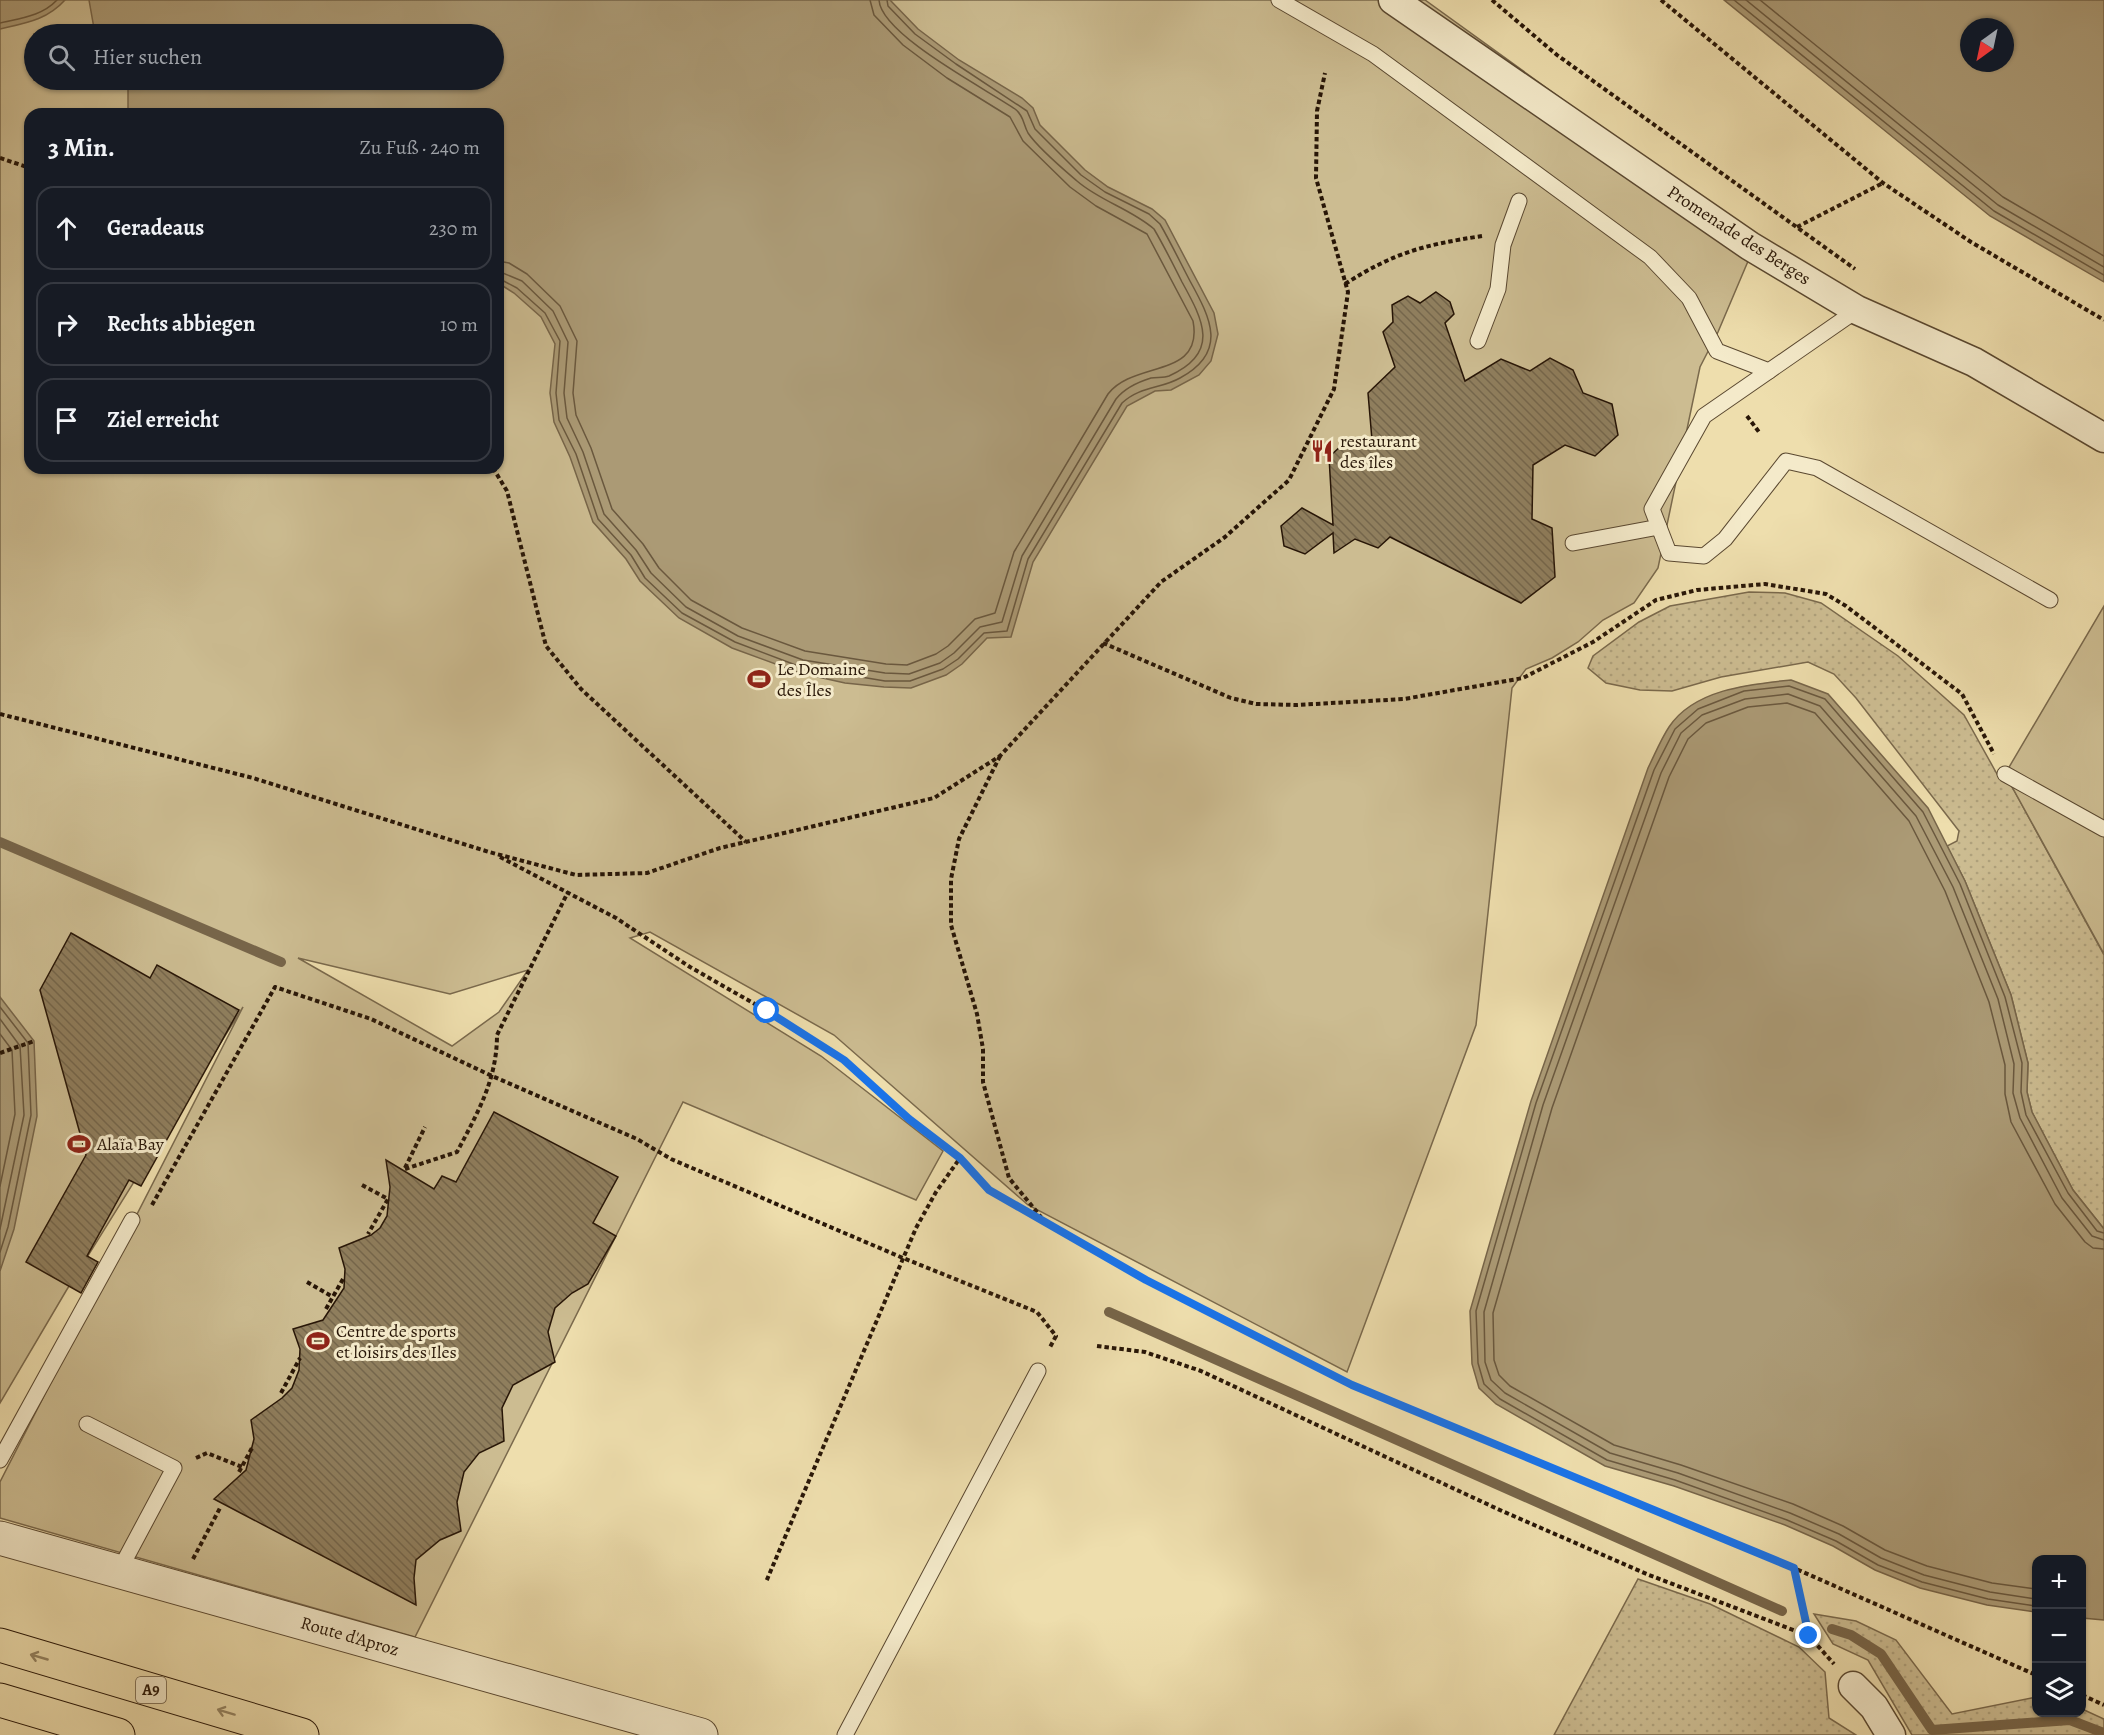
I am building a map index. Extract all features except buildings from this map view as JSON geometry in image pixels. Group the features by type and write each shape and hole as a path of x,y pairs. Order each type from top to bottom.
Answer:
{"highway":[{"name":"A9","path":"0,1645 302,1735"},
{"path":"0,1700 118,1735"}],"street":[{"name":"Promenade des Berges","path":"1393,0 1750,246 1857,310 1974,362 2104,438"},
{"name":"Route d'Aproz","path":"0,1538 701,1735"},
{"path":"1853,1686 1874,1707 1891,1735"}],"lane":[{"path":"1279,0 1373,54 1650,257 1689,298 1718,351 1769,371"},
{"path":"1478,341 1498,289 1507,234 1519,201"},
{"path":"1857,310 1704,416 1652,509 1669,553 1704,556 1725,539 1786,461 1817,468 2050,600"},
{"path":"1573,543 1659,527"},
{"path":"2005,774 2104,830"},
{"path":"0,1460 132,1220"},
{"path":"845,1735 1038,1371"},
{"path":"87,1424 174,1468 119,1571"}],"path":[{"path":"1492,0 1557,54 1862,275"},
{"path":"1661,0 1883,183 1971,242 2104,320"},
{"path":"0,714 253,778 489,852 576,875 647,873 746,842 934,798 1000,756 1161,582 1225,537 1289,480 1334,389 1348,292 1316,178 1317,111 1325,73"},
{"path":"0,158 24,166"},
{"path":"1797,227 1883,183"},
{"path":"1345,284 1371,268 1425,245 1507,234"},
{"path":"497,474 507,491 546,645 580,689 746,842"},
{"path":"1103,643 1218,693 1256,704 1404,699 1523,678 1593,642 1656,600 1697,590 1765,584 1826,594 1846,606 1962,694 2005,774"},
{"path":"1000,756 959,838 951,879 951,925 977,1014 983,1049 983,1082 1009,1178 1045,1222"},
{"path":"489,852 568,892 767,1011 844,1060 909,1119 960,1158 989,1190 1146,1280 1352,1385 1794,1568 2032,1673"},
{"path":"426,1128 405,1169 457,1152 488,1093 497,1035 568,892"},
{"path":"132,1220 149,1210 275,987 371,1019 492,1076 637,1139 671,1160 1037,1312 1056,1336 1038,1371"},
{"path":"0,1053 34,1041"},
{"path":"766,1582 903,1258 936,1192 960,1158"},
{"path":"362,1185 388,1199 368,1234"},
{"path":"326,1309 343,1280"},
{"path":"308,1282 333,1297"},
{"path":"1098,1346 1145,1352 1201,1371 1502,1511 1649,1575 1809,1636 1853,1686"},
{"path":"281,1393 300,1358"},
{"path":"239,1472 253,1446"},
{"path":"174,1468 207,1453 242,1467"},
{"path":"190,1564 220,1508"},
{"path":"1794,1568 1809,1636"},
{"path":"2086,1697 2104,1705"}],"shaded area":[{"name":"Le Domaine des Îles","path":"0,0 1425,0 1757,240 1718,332 1700,367 1658,568 1634,603 1603,620 1578,642 1552,658 1526,669 1512,688 1476,1025 1347,1372 1028,1205 834,1035 650,932 630,938 821,1056 943,1151 916,1200 683,1102 415,1637 0,1518 0,1482 243,1007 66,1291 0,1403","holes":["298,958 450,994 528,970 499,1012 452,1046"]},
{"path":"1749,592 1785,593 1821,603 1898,656 1964,715 1997,774 2005,774 2104,955 2104,1229 2073,1190 2032,1112 2027,1092 2028,1063 2011,995 1965,881 1947,846 1957,841 1959,831 1856,698 1834,674 1808,662 1721,677 1672,691 1640,690 1606,683 1588,668 1593,656 1639,622 1670,606"},
{"path":"2104,606 2104,954 2005,774"},
{"path":"1638,1579 1710,1604 1799,1647 1825,1672 1829,1718 1856,1735 1554,1735"},
{"path":"1814,1614 1856,1621 1896,1640 1952,1714 2032,1698 2032,1717 2086,1717 2086,1711 2104,1719 2104,1735 1912,1735 1868,1660 1833,1644"}],"water":[{"path":"0,0 65,0 43,16 0,29"},
{"path":"89,0 890,0 918,29 959,60 1022,98 1033,108 1040,125 1085,170 1108,187 1152,209 1165,220 1214,313 1218,334 1211,361 1199,375 1171,390 1155,391 1127,406 1033,562 1011,637 987,638 962,664 946,675 911,688 845,683 800,673 732,648 679,618 640,581 626,559 593,522 570,457 554,422 550,393 555,344 541,317 504,287 504,108 128,108 128,90 504,90 504,24 93,24"},
{"path":"1724,0 2104,0 2104,282 1990,216"},
{"path":"1791,680 1828,694 1928,808 1965,881 2011,995 2028,1063 2027,1092 2032,1112 2073,1190 2104,1229 2104,1620 2086,1618 2086,1555 2032,1555 2032,1611 1987,1605 1920,1588 1875,1570 1833,1546 1785,1525 1674,1486 1605,1466 1496,1404 1479,1388 1472,1364 1470,1311 1531,1101 1648,768 1669,727 1693,704 1724,691"},
{"path":"0,997 34,1041 37,1116 14,1229 0,1271"}],"waterway":[{"path":"0,842 281,962"},
{"path":"1109,1312 1782,1611"},
{"path":"1832,1629 1851,1635 1881,1654 1932,1730 2070,1720 2104,1733"}],"place":[{"name":"restaurant des îles","path":"1322,451"},
{"name":"Le Domaine des Îles","path":"759,679"},
{"name":"Alaïa Bay","path":"79,1144"},
{"name":"Centre de sports et loisirs des Iles","path":"318,1341"}],"route":[{"path":"767,1011 844,1060 909,1119 960,1158 989,1190 1146,1280 1352,1385 1794,1568 1809,1636"}]}
